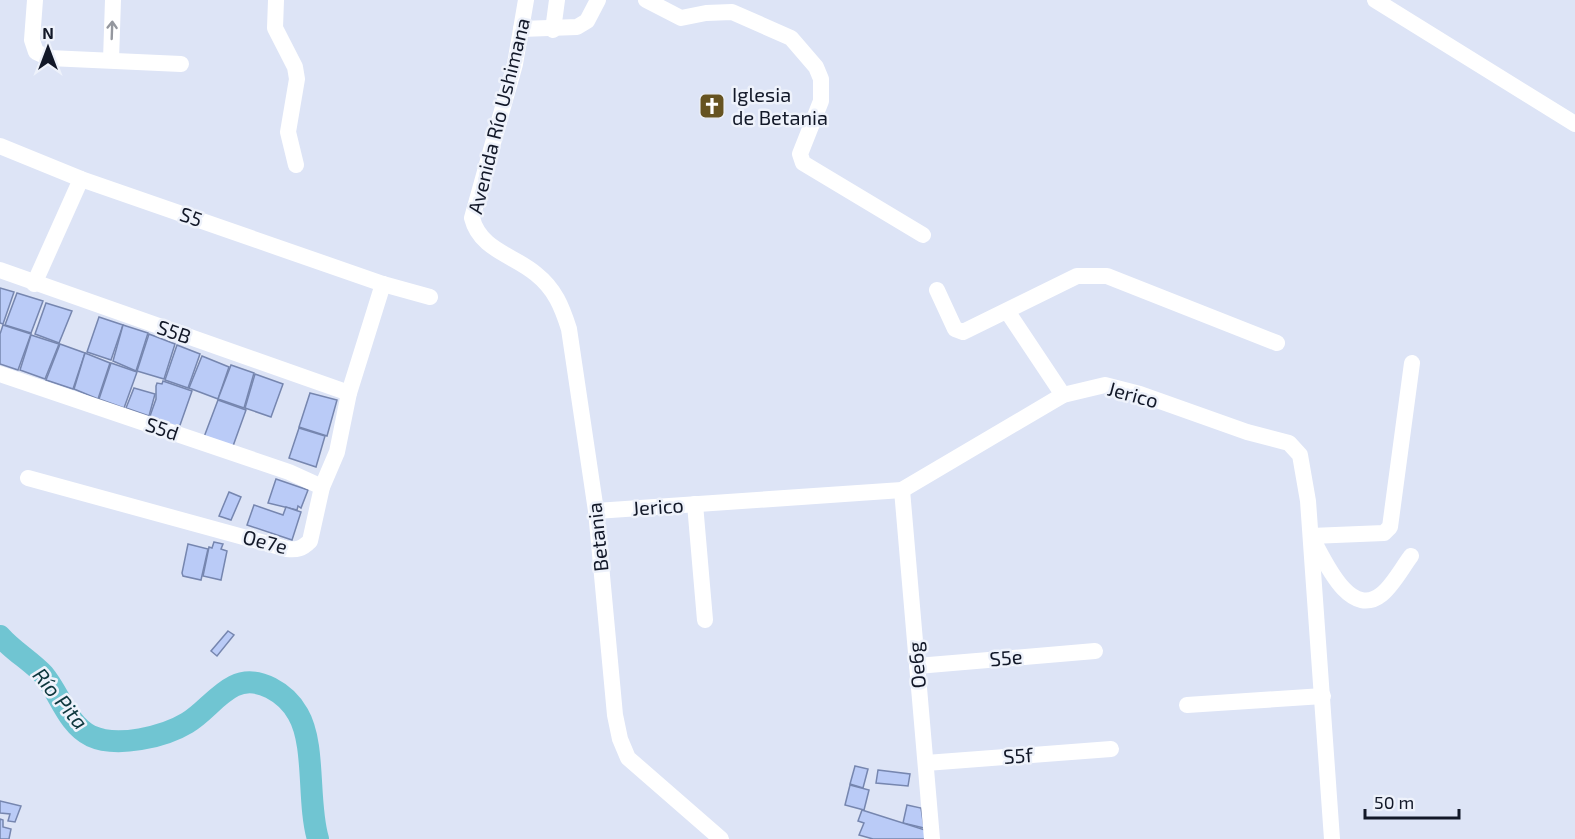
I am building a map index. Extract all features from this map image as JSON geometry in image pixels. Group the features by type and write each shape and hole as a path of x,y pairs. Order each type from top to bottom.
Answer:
{"street":[{"path":"35,0 32,40 36,52 49,58 181,64"},
{"path":"111,60 113,0"},
{"path":"276,0 275,28 295,67 297,79 288,122 289,142 296,165"},
{"name":"Avenida Río Ushimana","path":"477,232 472,218 474,205 512,75 526,0"},
{"path":"554,30 557,0"},
{"path":"521,29 554,30 583,24 598,0"},
{"path":"646,0 681,18 706,13 732,12 796,42 816,67 822,92 821,101 800,154 802,163 923,235"},
{"path":"1376,0 1575,124"},
{"name":"S5","path":"0,146 81,179 383,284 430,297"},
{"path":"34,284 81,179"},
{"name":"Betania","path":"477,232 500,253 538,275 560,303 569,329 577,368 596,511 615,715 622,747 639,769 722,839"},
{"name":"S5B","path":"0,270 34,284 349,393"},
{"path":"937,290 955,329 963,332 1077,276 1092,274 1107,276 1277,343"},
{"name":"Oe7e","path":"28,478 297,550 310,542 322,487 337,452 349,393 383,284"},
{"path":"1007,310 1063,395"},
{"path":"1411,556 1383,593 1375,598 1359,598 1342,589 1311,536 1384,533 1390,527 1412,363"},
{"name":"S5d","path":"0,374 289,472 322,487"},
{"name":"Jerico","path":"596,511 902,490 1063,395 1093,387 1116,386 1246,432 1289,444 1295,448 1304,466 1332,839"},
{"name":"Oe6g","path":"902,490 932,839"},
{"path":"695,504 705,620"},
{"name":"S5e","path":"917,666 1095,651"},
{"path":"1187,705 1323,696"},
{"name":"S5f","path":"926,763 1111,749"}],"building":[{"path":"0,288 14,292 3,324 0,323"},
{"path":"17,293 43,301 31,333 5,325"},
{"path":"46,303 72,311 59,343 35,334"},
{"path":"99,317 123,325 111,360 87,352"},
{"path":"3,325 31,334 18,370 0,364 0,334"},
{"path":"123,325 148,333 136,371 113,361"},
{"path":"149,334 175,344 164,379 137,371"},
{"path":"31,335 59,344 45,379 20,370"},
{"path":"60,344 85,353 73,389 46,380"},
{"path":"177,345 200,354 188,388 165,380"},
{"path":"85,353 110,363 98,399 74,389"},
{"path":"202,356 229,367 218,399 189,388"},
{"path":"111,363 137,372 124,408 99,399"},
{"path":"231,365 254,373 244,408 218,399"},
{"path":"255,374 283,384 271,417 245,408"},
{"path":"163,381 192,391 179,428 150,416 156,399 157,383 162,384"},
{"path":"134,388 155,394 149,416 126,408"},
{"path":"310,393 337,400 327,436 299,427"},
{"path":"218,400 246,410 233,446 204,437"},
{"path":"299,428 325,436 316,467 289,458"},
{"path":"276,479 308,490 301,508 298,506 297,510 268,503"},
{"path":"229,492 241,497 231,520 219,516"},
{"path":"254,505 283,515 286,507 301,512 292,540 247,525"},
{"path":"214,542 223,544 221,549 227,551 221,580 203,576 209,547 212,548"},
{"path":"188,544 208,549 201,580 183,576"},
{"path":"228,631 234,635 217,656 211,651"},
{"path":"855,766 868,769 863,788 850,784"},
{"path":"878,770 910,774 908,786 876,783"},
{"path":"850,785 869,790 864,810 845,805"},
{"path":"0,801 21,806 15,822 8,821 10,814 0,813"},
{"path":"907,805 921,808 924,828 903,823"},
{"path":"862,810 925,830 926,839 873,839 859,835 864,823 858,821"},
{"path":"0,819 3,820 3,827 11,829 9,839 0,839"}],"waterway":[{"name":"Río Pita","path":"0,636 44,675 76,724 91,736 102,739 127,741 166,733 187,723 228,690 243,683 262,684 279,693 293,707 304,727 318,839"}],"place":[{"name":"Iglesia de Betania","path":"712,106"}]}
